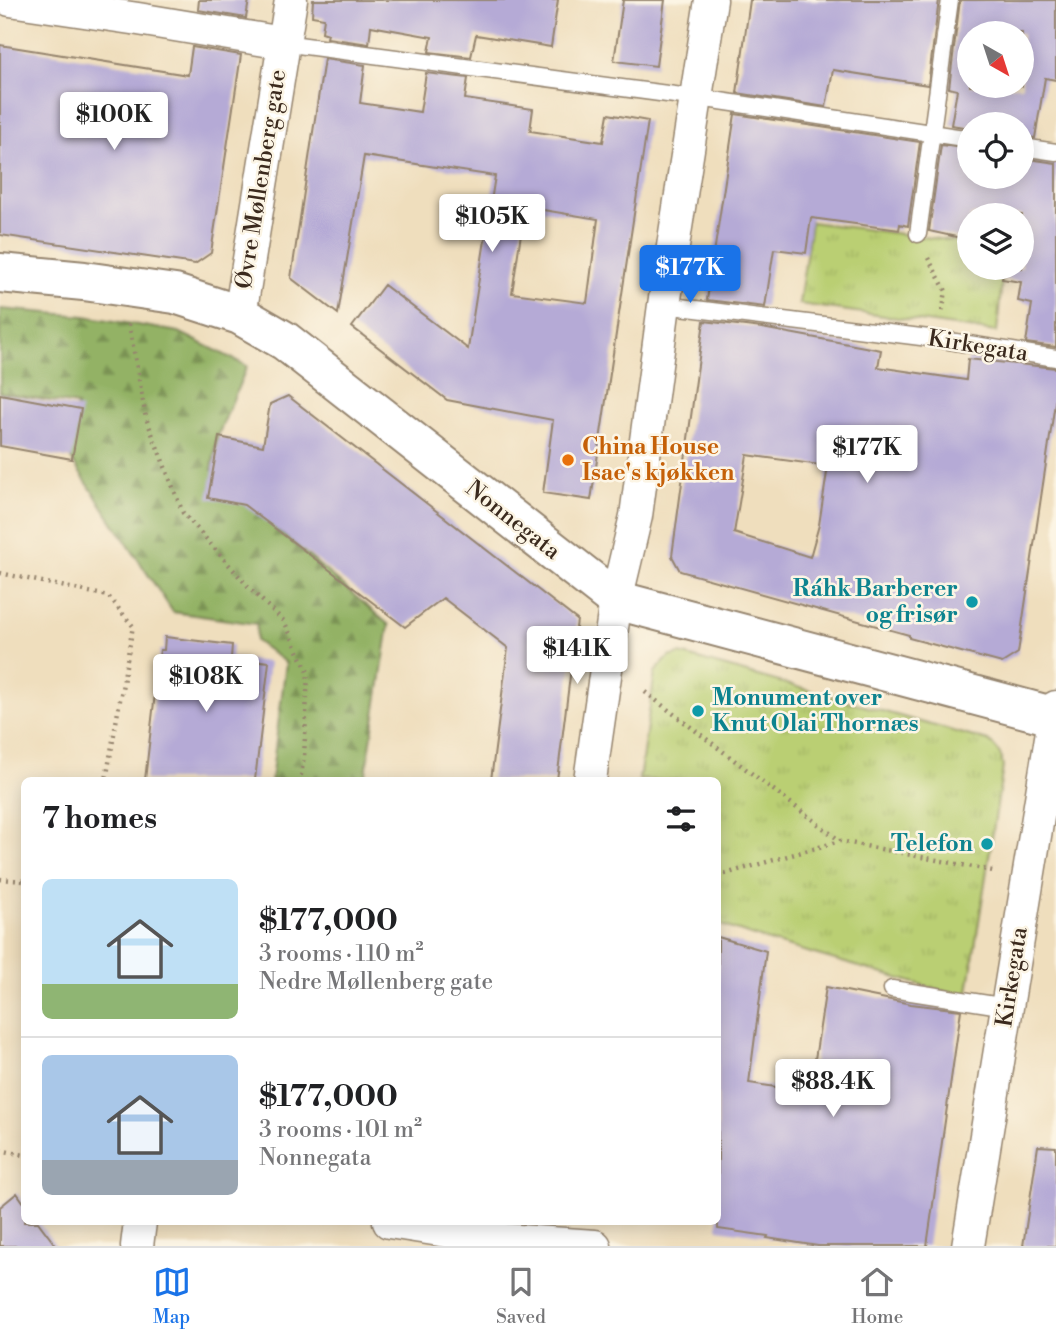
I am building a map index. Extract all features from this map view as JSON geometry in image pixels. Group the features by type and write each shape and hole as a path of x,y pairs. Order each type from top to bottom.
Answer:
{"street":[{"name":"Øvre Møllenberg gate","path":"10,0 84,5 283,43"},
{"name":"Øvre Møllenberg gate","path":"240,315 291,0"},
{"path":"590,777 615,600 636,516 664,305 711,0"},
{"name":"Nonnegata","path":"0,273 175,294 240,315 285,341 615,600 1055,714"},
{"name":"Kirkegata","path":"968,1246 1055,714"},
{"path":"137,1246 140,1225"},
{"path":"408,1225 504,1240 533,1236 595,1246"}],"lane":[{"path":"918,234 950,0"},
{"path":"283,43 695,98 957,137"},
{"path":"1034,149 1056,152"},
{"name":"Kirkegata","path":"664,305 937,339 1056,358"},
{"path":"892,989 1007,1007"}],"path":[{"path":"918,234 924,251 946,291 937,339"},
{"path":"127,313 146,418 183,513 254,593 284,621 307,672 304,758 301,777"},
{"path":"0,573 108,596 134,626 107,777"},
{"path":"645,692 840,841 994,871"},
{"path":"721,875 840,841"},
{"path":"0,879 21,881"},
{"path":"0,1150 21,1154"}],"green space":[{"path":"811,222 957,241 957,280 1002,280 997,332 799,304"},
{"path":"0,309 85,316 179,332 247,366 217,438 212,470 238,479 244,501 389,625 365,777 271,777 286,663 256,641 257,624 173,612 69,456 77,405 0,393"},
{"path":"680,654 988,741 997,749 1003,767 967,998 721,925 721,777 639,777 655,672 669,657"}],"building":[{"path":"199,0 249,0 246,18 198,10"},
{"path":"313,0 558,0 551,47 476,35 471,57 429,52 432,37 371,26 369,44 327,38 328,34 322,32 324,18 312,16"},
{"path":"623,0 665,0 656,66 614,61"},
{"path":"750,0 939,0 928,85 833,70 826,107 737,93"},
{"path":"960,0 1056,0 1056,80 1045,78 1035,138 1034,112 957,112 957,126 951,125 957,90 957,98 1034,98 1034,21 957,21"},
{"path":"957,24 957,90 949,88"},
{"path":"0,45 188,75 192,47 241,55 211,253 195,264 0,235"},
{"path":"324,59 365,65 360,103 420,112 426,73 468,78 465,99 533,109 530,131 603,142 608,114 648,121 591,500 543,493 553,420 447,400 352,327 384,285 468,349 495,176 364,156 338,314 291,278","holes":["525,207 598,219 587,303 512,293"]},
{"path":"735,114 920,142 908,226 900,224 899,230 811,218 806,253 774,249 765,307 707,300"},
{"path":"941,145 957,147 957,189 1034,189 1034,160 1056,163 1056,347 1026,343 1032,304 1018,301 1021,282 1008,280 1034,280 1034,203 957,203 957,237 929,231"},
{"path":"704,321 762,328 881,350 878,367 966,380 968,359 1056,368 1056,396 1018,653 1002,663 680,571 672,556","holes":["747,455 828,466 819,525 810,557 734,533"]},
{"path":"0,394 81,409 72,459 0,446"},
{"path":"288,396 577,620 557,777 491,777 508,648 443,598 405,627 244,505 208,498 219,437 263,446 270,404"},
{"path":"165,637 232,645 231,658 269,662 255,777 145,777 160,650 164,650"},
{"path":"721,938 766,951 749,1083 810,1092 826,987 911,1004 961,1010 927,1246 818,1246 718,1229 718,1225 721,1225"},
{"path":"1038,1146 1056,1147 1056,1246 1023,1246"},
{"path":"17,1193 21,1199 21,1225 40,1225 56,1246 0,1246 0,1207"}],"place":[{"name":"China House Isae's kjøkken","path":"568,460"},
{"name":"Ráhk Barberer og frisør","path":"972,602"},
{"name":"Monument over Knut Olai Thornæs","path":"698,711"},
{"name":"Telefon","path":"987,844"}]}
